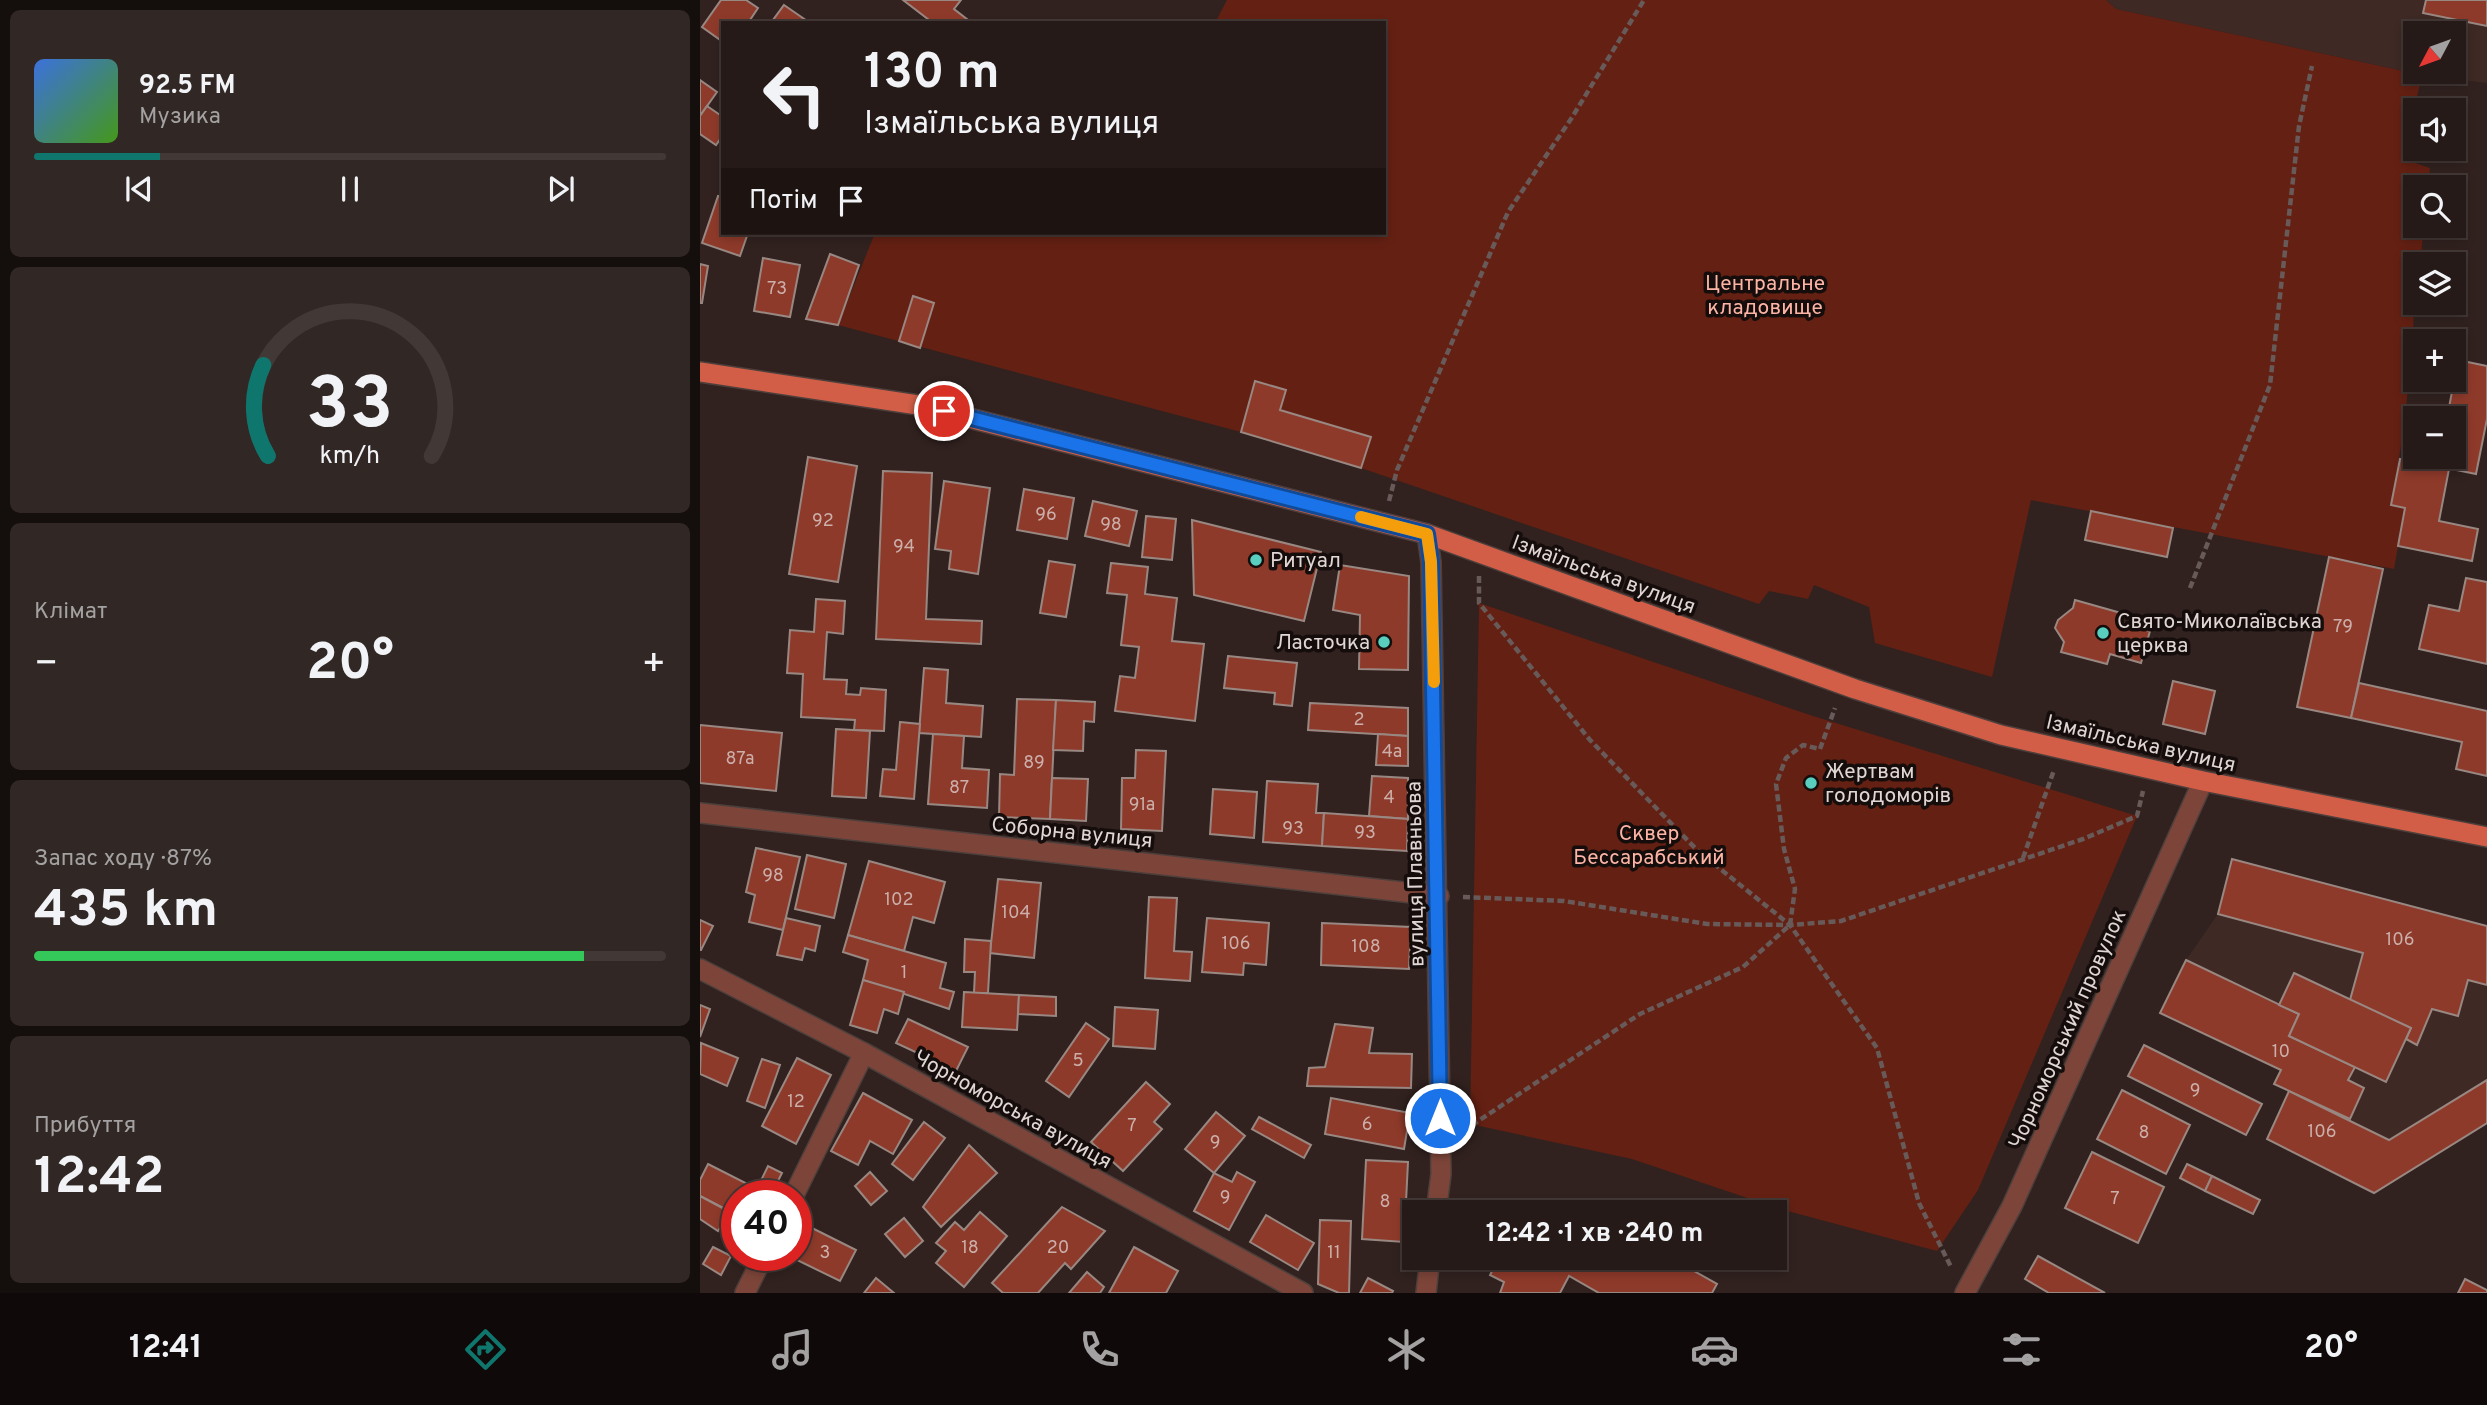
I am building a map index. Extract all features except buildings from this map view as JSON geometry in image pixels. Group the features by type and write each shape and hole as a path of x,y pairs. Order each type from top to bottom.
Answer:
{"main road":[{"name":"Ізмаїльська вулиця","path":"700,372 918,405 1382,522 1427,534 1844,685 2001,734 2203,781 2487,837"}],"street":[{"name":"вулиця Плавньова","path":"1427,534 1431,562 1439,896 1440,1146 1437,1200"},
{"name":"Чорноморський провулок","path":"1965,1293 2012,1206 2203,781"},
{"name":"Соборна вулиця","path":"700,813 1439,896"},
{"name":"Чорноморська вулиця","path":"700,969 864,1053 1303,1293"},
{"path":"801,1180 864,1053"},
{"path":"1426,1293 1429,1270"},
{"path":"745,1293 756,1271"}],"path":[{"path":"1382,522 1397,470 1508,212 1571,119 1644,0"},
{"path":"2190,588 2270,385 2299,125 2312,66"},
{"path":"1485,555 1478,579 1479,603 1496,626 1590,740 1698,851 1790,925 1877,1048 1919,1203 1953,1270"},
{"path":"1440,1146 1640,1014 1743,967 1790,925 1795,889 1784,849 1776,784 1786,758 1803,746 1820,749 1844,685"},
{"path":"2023,859 2061,748"},
{"path":"1439,896 1564,901 1707,924 1790,925 1841,920 2083,839 2137,816 2148,767"}],"shaded area":[{"path":"2106,0 2487,0 2487,83 2466,80 2466,21 2403,21 2403,71 2116,9"},
{"path":"2232,859 2487,926 2487,1123 2374,1193 2267,1139 2289,1091 2280,1070 2160,1013 2186,960 2218,914"}],"green space":[{"name":"Центральне кладовище","path":"1227,0 2106,0 2116,9 2403,71 2403,84 2420,84 2417,98 2403,98 2403,161 2430,168 2429,175 2403,175 2403,238 2423,238 2421,252 2403,252 2403,315 2413,315 2413,329 2403,329 2403,392 2408,392 2406,406 2403,406 2403,430 2391,505 2405,508 2394,569 2031,500 1992,677 1875,643 1869,607 1814,585 1808,599 1769,591 1759,604 1361,468 1241,432 838,325 874,235 1386,235 1386,21 1216,21"},
{"name":"Сквер Бессарабський","path":"1479,603 1813,716 2137,816 1978,1190 1937,1251 1787,1211 1787,1200 1753,1200 1632,1159 1470,1124"}],"slow traffic":[{"path":"1361,517 1427,534 1431,562 1434,682"}],"place":[{"name":"Ритуал","path":"1256,560"},
{"name":"Свято-Миколаївська церква","path":"2103,633"},
{"name":"Ласточка","path":"1384,642"},
{"name":"Жертвам голодоморів","path":"1811,783"}],"route":[{"path":"944,411 1427,534 1431,562 1439,896 1440,1118"}]}
